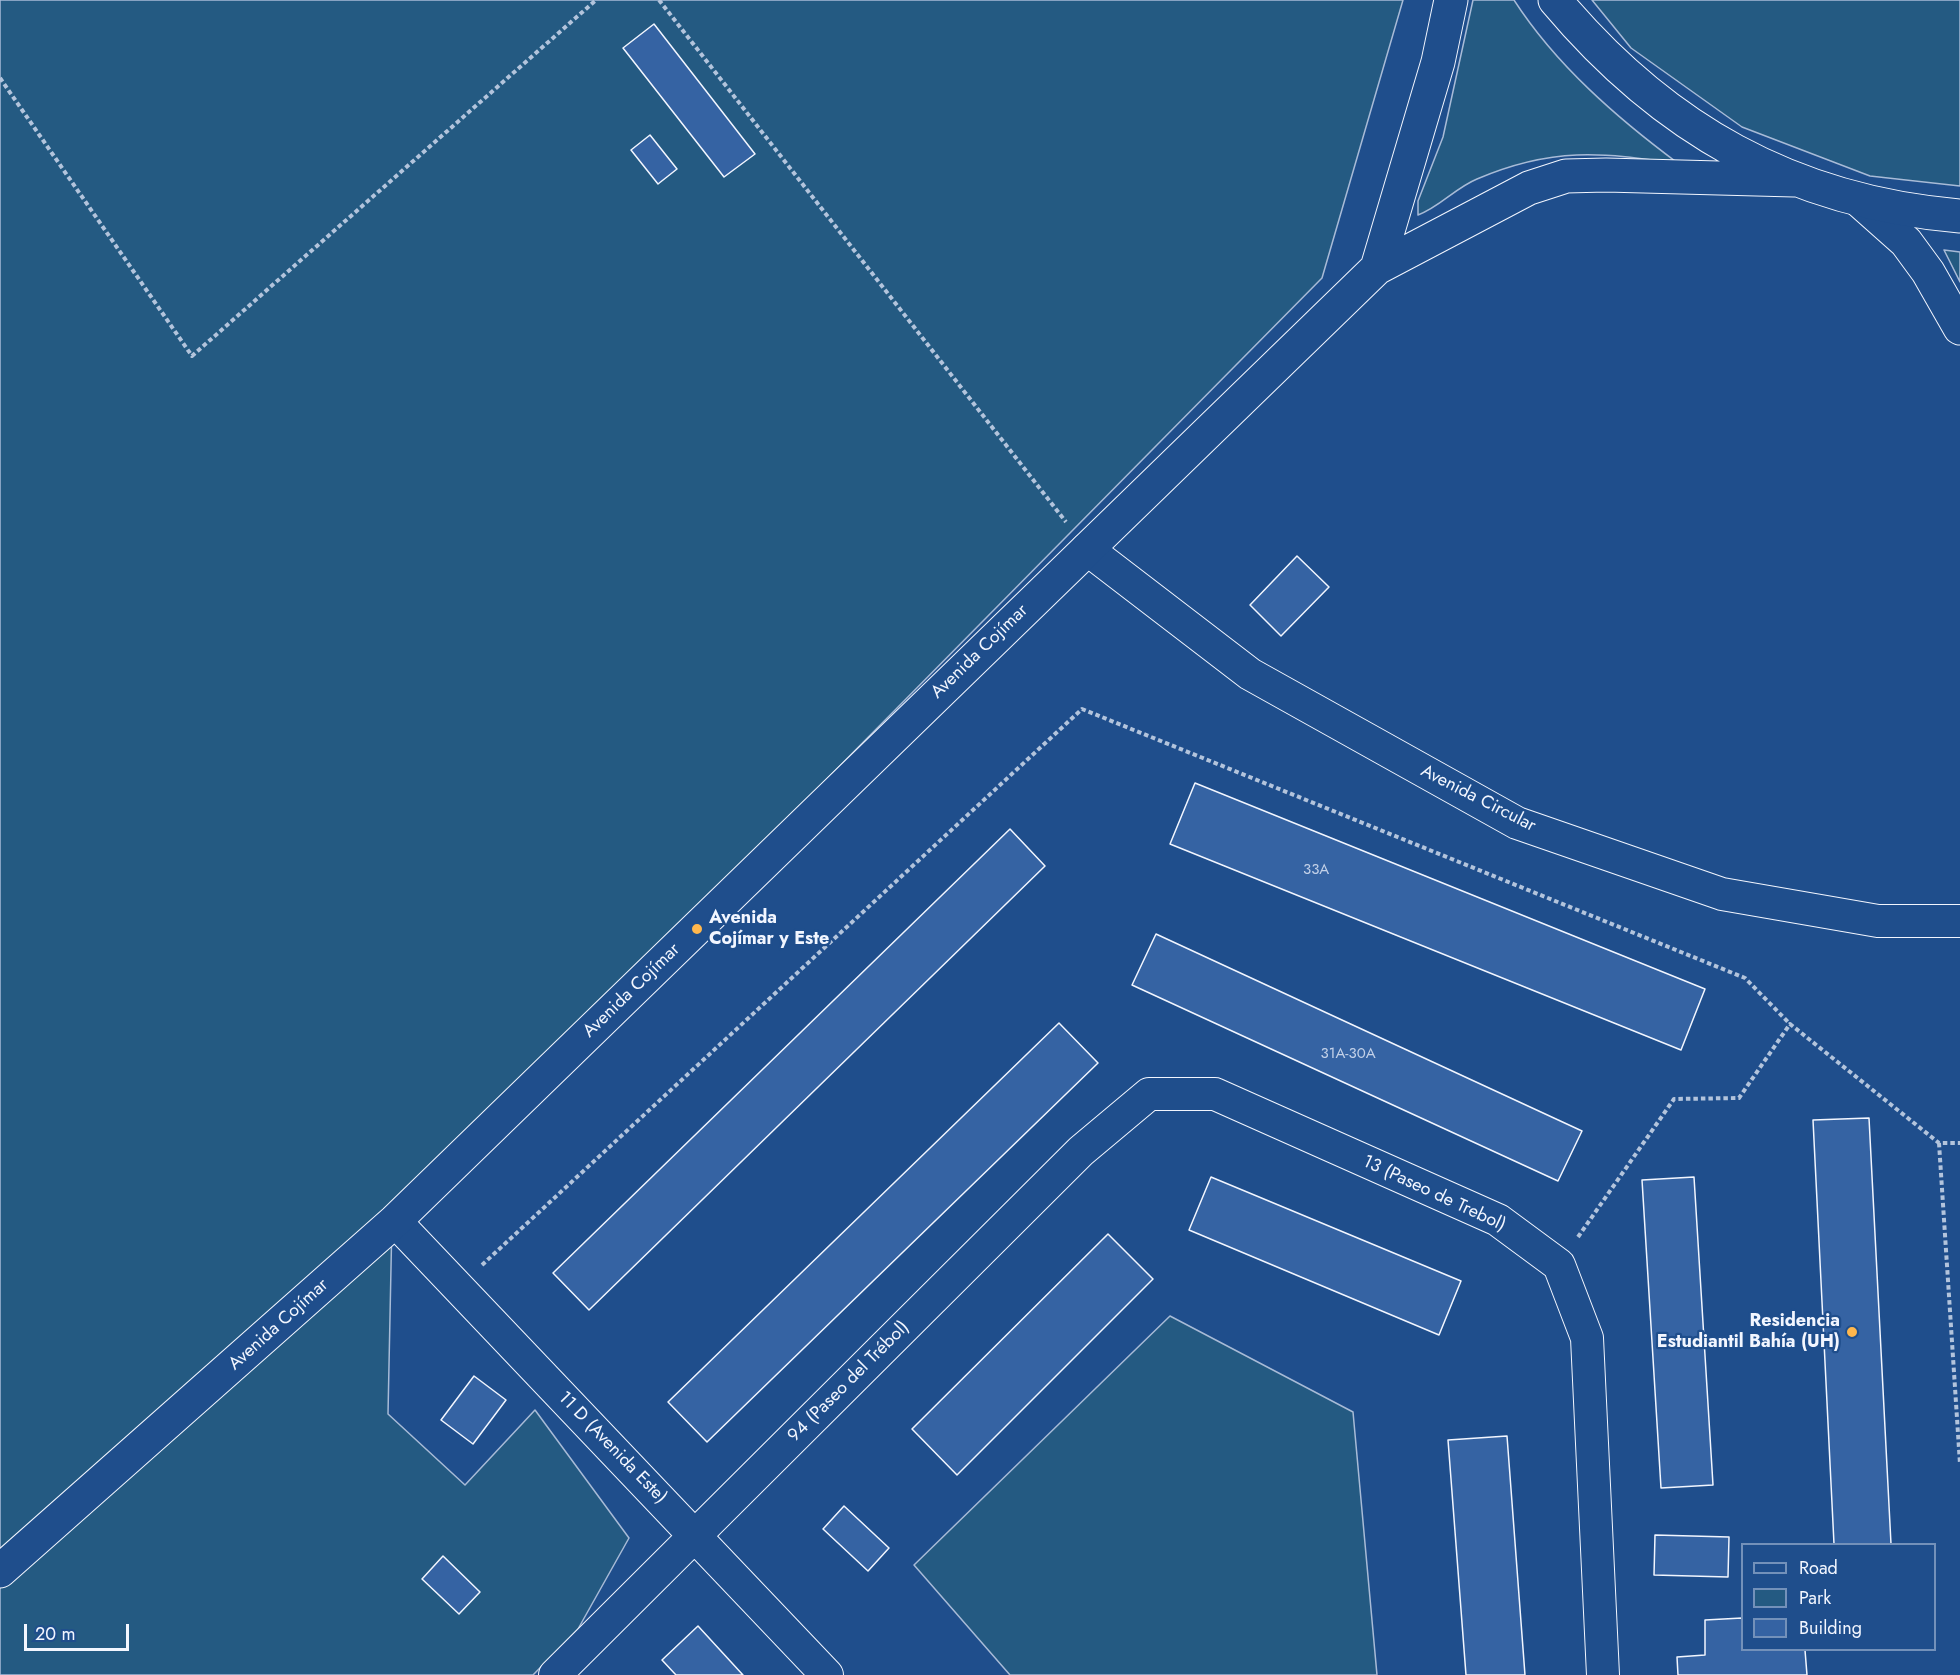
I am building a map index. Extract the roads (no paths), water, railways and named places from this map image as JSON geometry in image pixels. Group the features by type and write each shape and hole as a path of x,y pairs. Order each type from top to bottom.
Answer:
{"main road":[{"path":"1377,268 1438,62 1451,0"},
{"path":"1556,0 1592,44 1652,99 1720,144 1794,180 1862,202 1960,216"},
{"path":"1377,268 1529,188 1566,176 1794,180"},
{"path":"1862,202 1906,242 1928,272 1960,328"},
{"name":"Avenida Cojímar","path":"0,1571 395,1221 1377,268"}],"street":[{"name":"Avenida Circular","path":"1087,549 1250,674 1517,824 1722,894 1878,921 1960,921"},
{"name":"13 (Paseo de Trebol)","path":"1149,1094 1215,1094 1498,1220 1559,1265 1587,1338 1603,1675"},
{"name":"94 (Paseo del Trébol)","path":"555,1675 1081,1151 1149,1094"},
{"name":"11 D (Avenida Este)","path":"395,1221 827,1675"}],"place":[{"name":"Avenida Cojímar y Este","path":"697,929"},
{"name":"Residencia Estudiantil Bahía (UH)","path":"1852,1332"}]}
